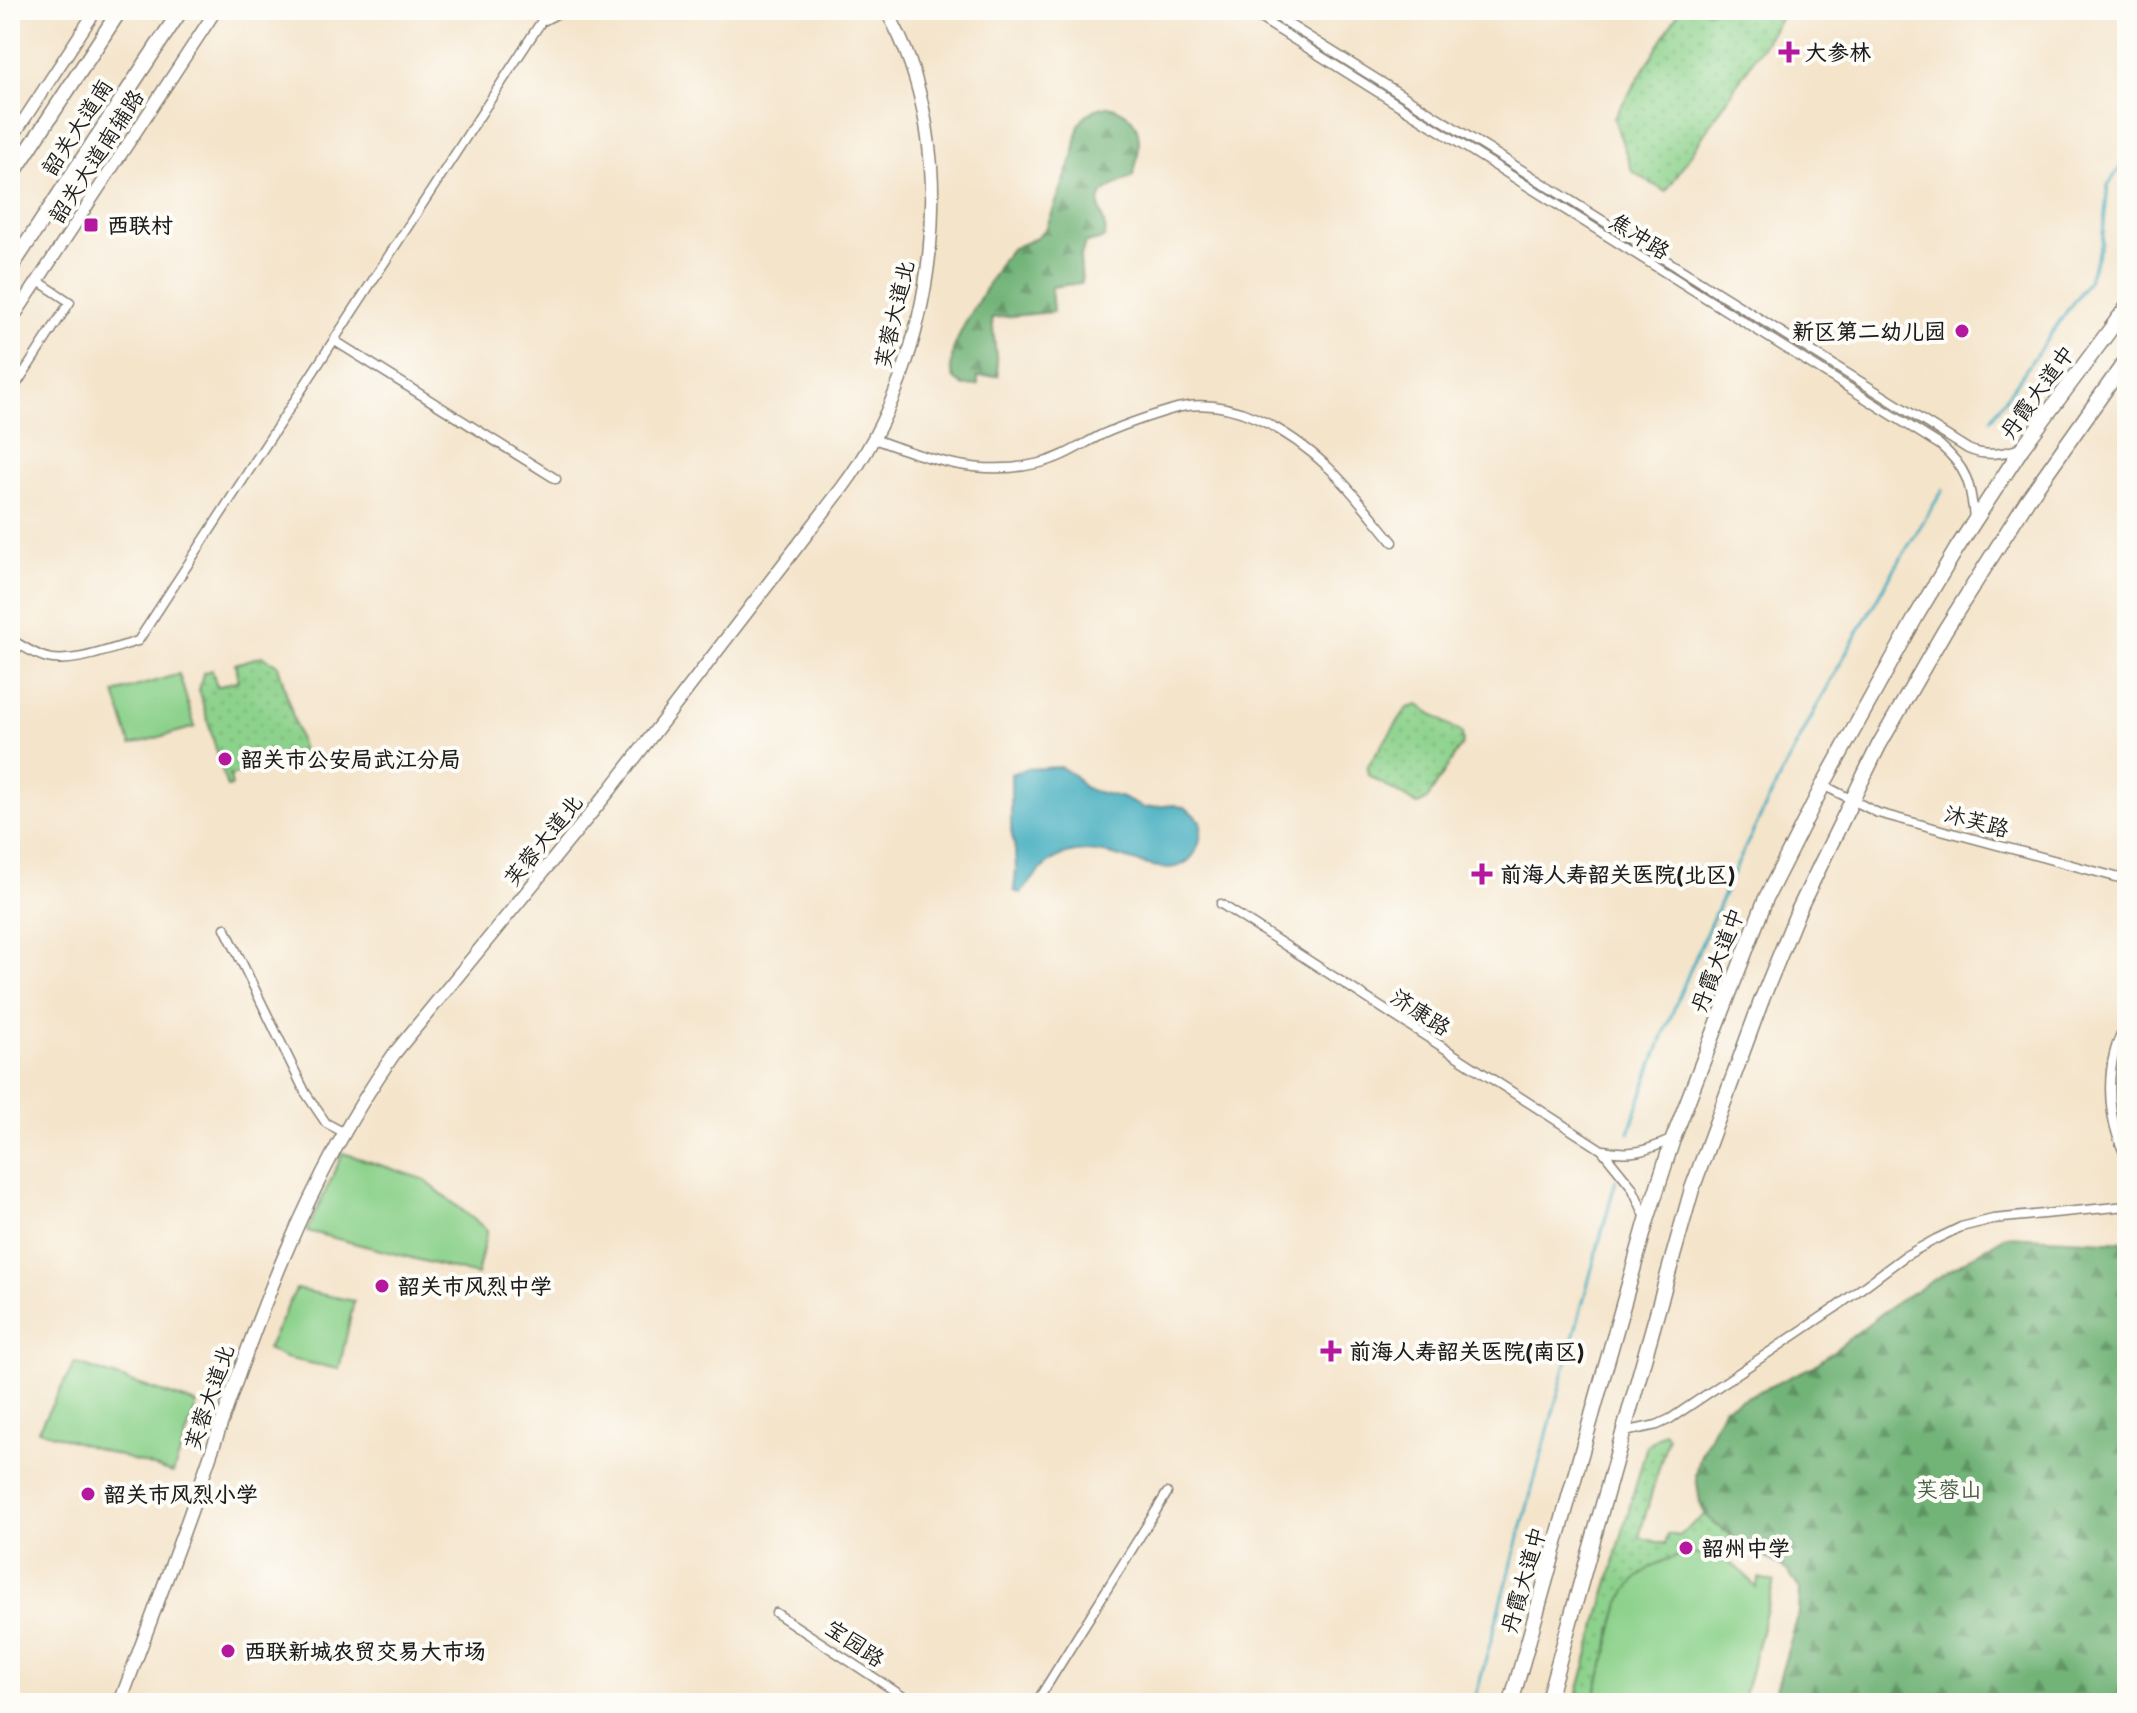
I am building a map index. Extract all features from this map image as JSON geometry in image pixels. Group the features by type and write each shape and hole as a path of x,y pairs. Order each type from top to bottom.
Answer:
{"main road":[{"name":"韶关大道南","path":"10,178 120,10"},
{"name":"韶关大道南","path":"10,269 181,10"},
{"name":"芙蓉大道北","path":"120,1703 268,1293 308,1199 365,1095 394,1054 610,790 842,488 874,439 911,346 927,264 931,223 931,164 920,96 904,44 886,10"},
{"name":"丹霞大道中","path":"1511,1703 1647,1220 1673,1139 1766,898 1823,785 1917,615 1974,521 2022,448 2127,307"},
{"path":"1547,1703 1692,1189 1798,911 1905,698 2028,499 2127,359"}],"street":[{"path":"10,141 96,10"},
{"name":"韶关大道南辅路","path":"10,323 216,10"},
{"path":"10,639 46,658 60,660 138,641 541,22 564,10"},
{"name":"焦冲路","path":"1247,10 1940,445 1956,459 1967,477 1974,521"},
{"name":"焦冲路","path":"1266,10 1968,449 1996,454 2022,448"},
{"path":"10,394 70,302 38,281"},
{"path":"335,341 556,479"},
{"path":"874,439 941,462 966,467 1009,467 1052,459 1107,433 1171,409 1194,405 1223,407 1281,432 1310,453 1329,469 1393,542"},
{"name":"沐芙路","path":"1823,785 1878,813 2127,882"},
{"path":"2127,882 2127,893"},
{"name":"济康路","path":"1221,904 1602,1150 1632,1187 1647,1220"},
{"path":"225,928 305,1092 326,1123 343,1132"},
{"path":"2127,1022 2116,1046 2110,1085 2111,1113 2127,1159"},
{"path":"1602,1150 1630,1154 1673,1139"},
{"path":"1624,1432 1663,1423 1835,1308 1905,1256 1961,1227 1993,1219 2127,1206"},
{"path":"1036,1703 1167,1493"},
{"name":"宝园路","path":"776,1613 913,1703"}],"green space":[{"path":"1680,10 1786,10 1666,192 1632,171 1614,118"},
{"path":"1108,106 1120,110 1135,124 1138,154 1133,176 1110,188 1100,198 1105,234 1100,239 1085,243 1080,259 1082,283 1051,287 1053,312 992,318 998,375 978,377 978,385 964,386 954,379 951,369 953,350 962,329 1011,249 1034,239 1046,229 1073,157 1079,125 1086,115"},
{"path":"262,656 278,665 307,765 302,766 299,757 230,776 232,786 227,787 199,691 203,673 212,670 217,687 239,680 235,664"},
{"path":"179,674 195,727 131,745 115,693"},
{"path":"1418,705 1462,733 1463,743 1426,801 1418,805 1368,775 1367,767 1407,708"},
{"path":"343,1153 423,1179 487,1230 477,1275 307,1231"},
{"name":"芙蓉山","path":"2006,1236 2127,1242 2127,1703 1772,1703 1799,1613 1800,1590 1789,1572 1715,1524 1700,1503 1696,1476 1700,1457 1723,1408 1814,1366 1894,1304"},
{"path":"296,1289 354,1301 339,1369 285,1358 267,1349"},
{"path":"75,1363 197,1404 173,1473 38,1430"},
{"path":"1664,1432 1668,1437 1639,1537 1665,1544 1668,1534 1679,1536 1705,1514 1731,1534 1724,1559 1679,1556 1641,1575 1619,1607 1593,1703 1575,1703 1647,1445"},
{"path":"1700,1554 1732,1565 1745,1574 1756,1588 1759,1578 1774,1582 1742,1703 1593,1703 1618,1609 1629,1588 1645,1572 1665,1560"}],"water":[{"path":"1061,767 1084,787 1120,797 1144,808 1174,805 1186,808 1201,821 1201,837 1196,851 1180,866 1170,868 1098,852 1073,852 1046,865 1021,893 1014,891 1016,869 1011,830 1011,774 1025,769"}],"waterway":[{"path":"1991,419 2088,281 2102,243 2108,185 2127,158"},
{"path":"1629,1133 1683,988 1746,846 1839,665 1943,490"},
{"path":"1474,1703 1616,1180"}],"place":[{"name":"大参林","path":"1789,52"},
{"name":"西联村","path":"91,225"},
{"name":"新区第二幼儿园","path":"1962,331"},
{"name":"韶关市公安局武江分局","path":"225,759"},
{"name":"前海人寿韶关医院(北区)","path":"1482,874"},
{"name":"韶关市风烈中学","path":"382,1286"},
{"name":"前海人寿韶关医院(南区)","path":"1331,1351"},
{"name":"韶关市风烈小学","path":"88,1494"},
{"name":"韶州中学","path":"1686,1548"},
{"name":"西联新城农贸交易大市场","path":"228,1651"}]}
